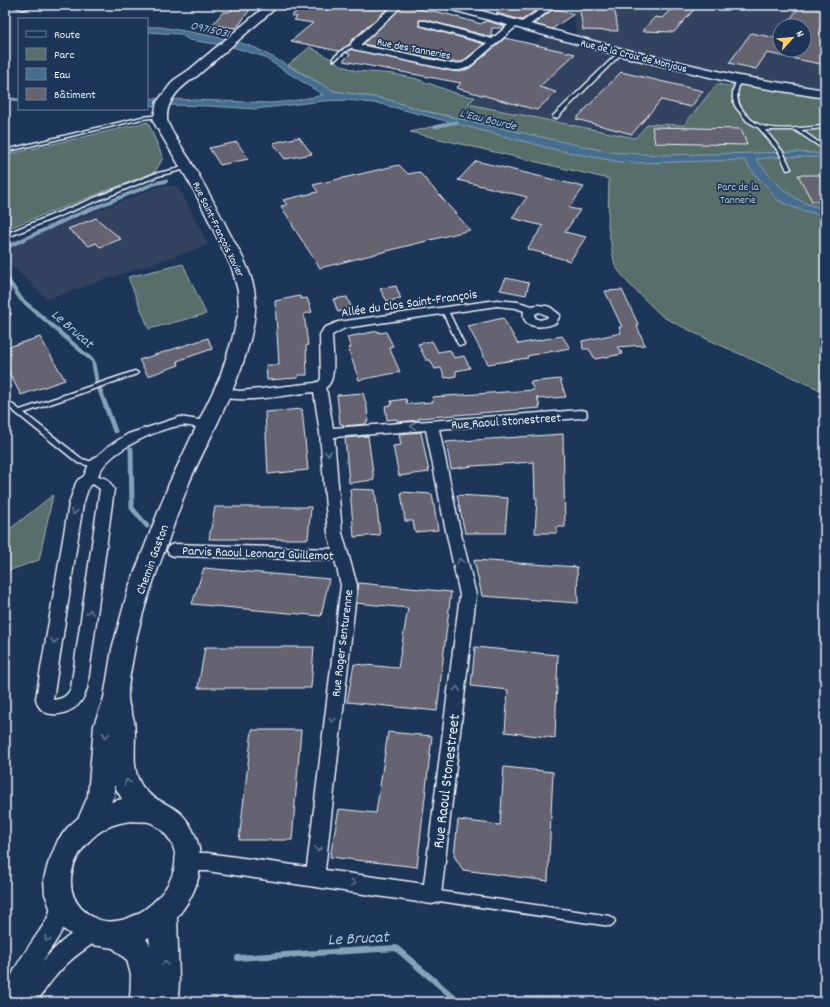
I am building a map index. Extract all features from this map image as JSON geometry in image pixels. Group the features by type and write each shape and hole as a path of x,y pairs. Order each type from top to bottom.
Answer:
{"street":[{"path":"14,5 19,7 32,5"},
{"path":"166,109 193,73 274,5"},
{"name":"Rue des Tanneries","path":"399,5 355,45 359,48 455,67 466,65 492,42 550,7"},
{"name":"Rue de la Croix de Monjous","path":"446,5 621,52 739,80 825,94"},
{"path":"424,23 492,42"},
{"name":"Rue Saint-François Xavier","path":"166,109 188,167 240,268 246,291 247,311 241,340 229,377 206,425"},
{"name":"Allée du Clos Saint-François","path":"318,387 325,383 327,377 326,335 328,331 342,325 497,303 518,305 531,310"},
{"path":"222,393 241,395 318,387"},
{"name":"Rue Roger Senturenne","path":"315,877 349,585 335,533 327,433 321,393 318,387"},
{"name":"Rue Raoul Stonestreet","path":"327,433 581,414"},
{"path":"93,472 96,479 107,489 79,688 77,696 72,701 64,706 49,707 45,704 44,698 76,504 83,483 93,472 114,450 133,437 165,424 180,421 206,425"},
{"name":"Chemin Gaston","path":"90,824 101,796 106,725 116,698 123,649 140,587 180,484 206,425"},
{"name":"Rue Raoul Stonestreet","path":"432,425 452,526 468,595 432,895"},
{"name":"Parvis Raoul Leonard Guillemot","path":"174,550 342,555"},
{"name":"Chemin Gaston","path":"105,933 134,930 150,923 164,912 180,891 185,880 188,862 186,845 179,830 167,818 151,811 133,796 125,781 122,752 122,722 116,698"},
{"name":"Chemin Gaston","path":"145,1002 145,971 137,951 105,933 79,925 68,916 61,904 57,887 59,870 65,853 76,837 90,824 110,813 131,809 151,811"},
{"path":"188,862 207,862 432,895"},
{"path":"11,1002 26,969 56,923 61,904"},
{"path":"164,912 164,1002"},
{"path":"26,1002 33,989 56,960 80,940 105,933"}],"lane":[{"path":"334,59 346,49 355,45"},
{"path":"555,117 621,52"},
{"path":"739,80 735,87 735,101 738,107 751,122 761,128 781,152 789,169"},
{"path":"5,151 142,118 166,109"},
{"path":"761,128 825,128"},
{"path":"796,129 825,149"},
{"path":"5,236 156,175 188,167"},
{"path":"445,311 460,344"},
{"path":"19,413 135,373"},
{"path":"5,401 93,472"},
{"path":"432,895 610,921"}],"shaded area":[{"path":"572,5 825,5 825,88 741,76 717,84 684,125 648,124 635,138 467,104 541,38 576,35"},
{"path":"161,186 178,186 208,245 47,299 5,259 5,250 52,228"}],"green space":[{"name":"Parc de la Tannerie","path":"310,47 343,66 357,71 394,74 417,79 458,94 475,97 468,104 635,138 648,124 684,125 717,84 729,86 736,84 825,99 825,392 711,341 663,317 629,284 615,266 608,227 609,179 410,132 447,123 453,117 424,111 386,99 334,91 288,65"},
{"path":"148,122 163,158 155,172 12,227 5,217 5,155"},
{"path":"183,264 206,314 149,329 128,277"},
{"path":"53,495 39,560 5,572 5,533"}],"water":[{"path":"148,27 161,27 236,41 256,48 334,91 386,99 424,111 609,152 659,155 799,152 825,154 825,157 776,157 756,159 771,177 795,198 813,206 825,209 825,216 793,207 778,200 770,189 755,175 744,160 639,163 620,162 557,150 381,104 348,100 323,101 256,109 209,106 153,106 148,104 148,98 271,103 293,101 323,95 262,56 229,46 189,40 180,34 148,32"}],"building":[{"path":"305,5 392,5 351,41 350,44 339,51 291,41 313,23 294,20 297,17 291,16"},
{"path":"404,5 431,12 433,11 447,14 481,24 486,21 505,26 503,28 492,28 491,34 494,35 492,37 426,20 419,20 420,26 484,44 462,62 452,62 363,44"},
{"path":"516,5 527,5 539,8 522,20 496,13 507,6 512,8"},
{"path":"579,5 614,5 618,31 583,30"},
{"path":"675,5 698,5 674,32 642,31 655,17 662,18"},
{"path":"800,5 825,5 825,65 791,58 812,58 812,18 791,18"},
{"path":"235,7 251,8 239,25 235,28 212,25 223,12 229,12"},
{"path":"557,9 574,14 552,29 534,24 552,10"},
{"path":"751,33 772,37 772,54 767,53 756,69 729,63"},
{"path":"505,38 575,54 539,87 556,92 537,110 456,88 461,83 343,61 350,54 346,53 352,49 460,72 470,68"},
{"path":"621,72 703,91 691,107 661,100 632,134 576,119"},
{"path":"652,127 741,129 747,145 655,143"},
{"path":"299,137 312,154 285,159 273,143"},
{"path":"237,142 248,159 220,165 209,148"},
{"path":"476,161 584,187 569,208 580,210 565,232 586,237 570,261 527,249 543,226 512,218 527,197 458,180"},
{"path":"399,165 408,174 419,172 470,230 320,268 281,206 287,205 283,200 318,192 313,185"},
{"path":"798,175 825,175 825,201 812,201"},
{"path":"96,218 121,239 100,247 96,243 89,246 68,229"},
{"path":"506,278 529,283 526,295 500,290"},
{"path":"396,286 401,299 387,301 380,289"},
{"path":"622,290 639,326 637,326 645,345 617,347 623,354 595,359 589,349 583,349 582,341 621,333 619,327 622,327 605,291"},
{"path":"300,296 301,299 307,298 312,312 304,314 308,345 306,346 307,375 298,375 298,378 267,380 266,365 279,365 275,301"},
{"path":"347,297 352,309 338,312 333,299"},
{"path":"503,318 518,344 562,336 570,348 527,356 528,358 488,364 468,326"},
{"path":"378,331 379,333 386,332 393,346 389,347 400,372 359,380 348,348 351,348 347,337"},
{"path":"40,337 65,380 21,395 5,365 5,348"},
{"path":"208,338 212,349 177,361 179,365 148,376 139,360"},
{"path":"432,341 438,352 450,350 454,358 464,356 470,368 456,371 456,376 445,378 441,368 435,369 430,360 426,360 418,344"},
{"path":"560,379 566,397 538,399 537,396 540,408 419,418 419,420 397,422 397,419 387,420 385,406 392,405 391,401 406,399 407,404 433,402 432,397 534,390 530,382"},
{"path":"363,393 367,407 368,421 366,424 343,426 343,424 340,424 337,395"},
{"path":"302,409 308,470 268,474 265,412"},
{"path":"421,432 429,472 399,476 393,446 401,445 399,434"},
{"path":"563,434 565,527 557,527 557,533 535,533 537,498 535,498 534,462 451,469 446,442"},
{"path":"368,436 374,480 349,483 345,438"},
{"path":"350,489 375,490 380,535 354,537"},
{"path":"401,492 432,494 438,530 415,532 413,521 405,521"},
{"path":"457,495 508,498 505,533 465,533"},
{"path":"215,507 311,507 308,539 209,539"},
{"path":"474,560 577,567 578,603 482,596"},
{"path":"204,568 329,579 321,616 192,604"},
{"path":"359,583 451,592 437,711 347,702 354,664 398,668 408,608 356,603"},
{"path":"205,647 314,647 311,688 198,688"},
{"path":"475,647 558,655 555,738 505,732 508,690 471,686"},
{"path":"252,730 301,730 292,840 239,840"},
{"path":"388,732 432,736 417,867 330,857 339,809 376,813"},
{"path":"504,767 553,772 548,881 463,870 454,856 458,820 500,825"}],"waterway":[{"name":"L'Eau Bourde","path":"5,98 18,100"},
{"name":"Le Brucat","path":"435,127 457,122"},
{"name":"Le Brucat","path":"5,248 74,216 156,183 166,181"},
{"name":"Le Brucat","path":"5,276 21,299 93,361 97,383"},
{"name":"Le Brucat","path":"97,382 115,431"},
{"name":"Le Brucat","path":"131,449 132,508 147,526"},
{"name":"Le Brucat","path":"238,958 396,948 459,1002"}],"water label":[{"name":"O9715031","path":"210,29"}]}
